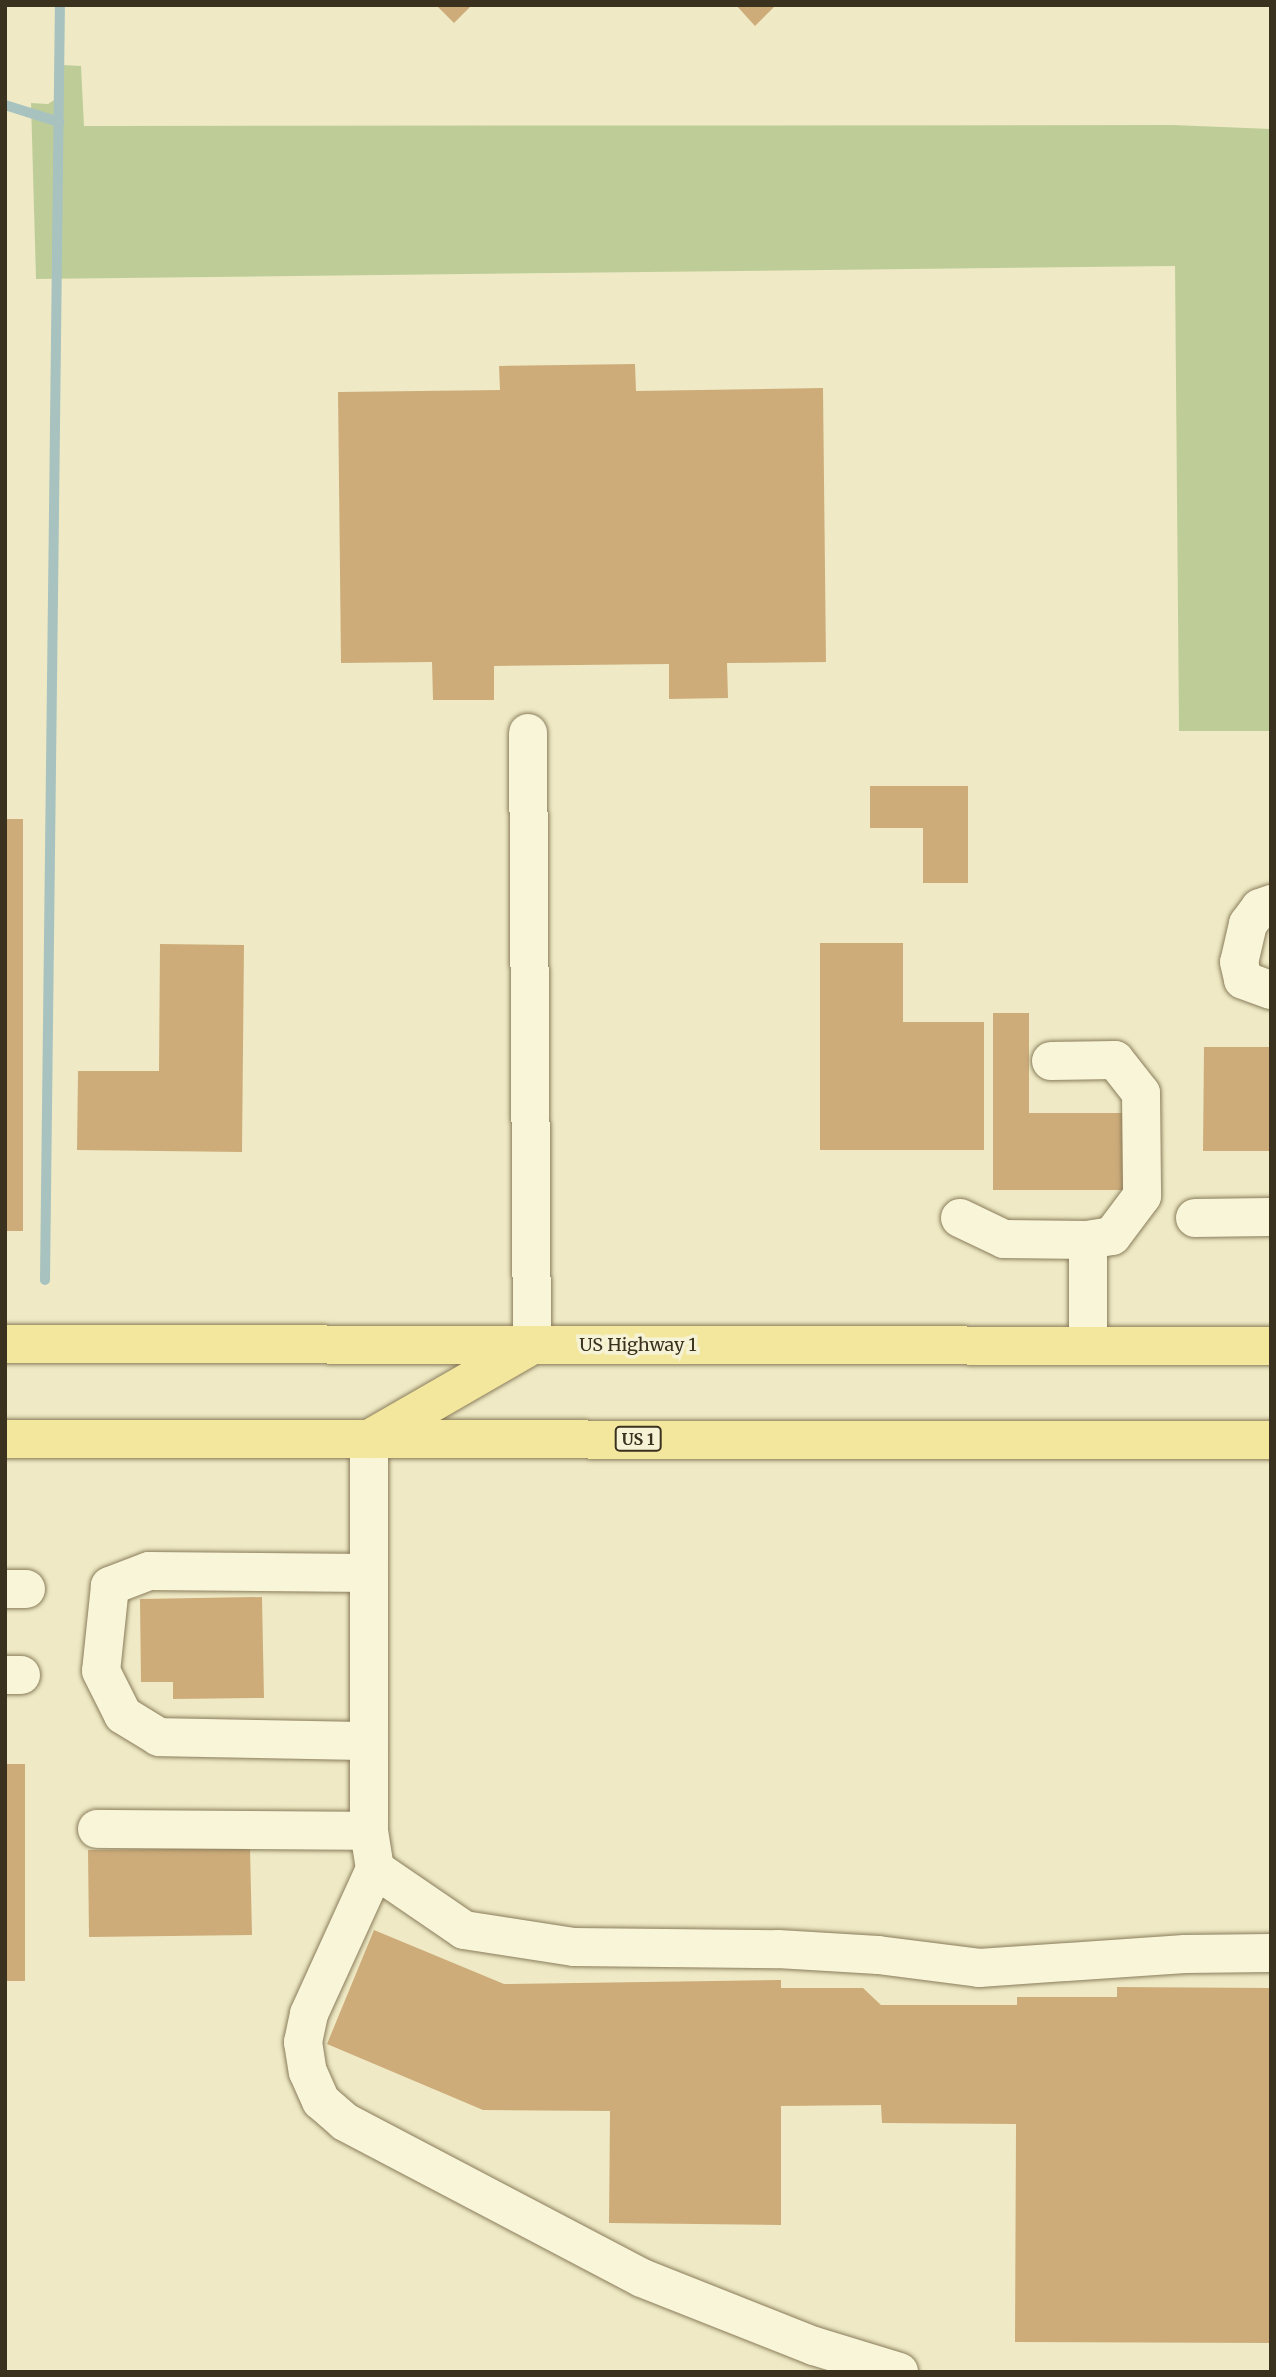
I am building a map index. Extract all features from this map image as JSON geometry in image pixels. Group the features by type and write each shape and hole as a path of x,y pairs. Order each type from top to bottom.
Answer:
{"main road":[{"name":"US Highway 1","path":"5,1344 1271,1346"},
{"path":"369,1439 532,1345"},
{"name":"US 1","path":"5,1438 1271,1440"}],"lane":[{"path":"528,733 532,1345"},
{"path":"1271,904 1260,908 1248,924 1239,962 1243,980 1271,990"},
{"path":"960,1218 1004,1240 1088,1240 1112,1236 1142,1196 1141,1093 1115,1060 1051,1061"},
{"path":"1195,1218 1271,1217"},
{"path":"1088,1240 1088,1346"},
{"path":"369,1439 369,1831 375,1869 309,2014 303,2042 308,2073 321,2101 345,2122 642,2278 814,2346 899,2372"},
{"path":"369,1573 149,1571 110,1587 101,1671 123,1715 159,1737 369,1741"},
{"path":"97,1829 369,1831"},
{"path":"375,1869 464,1930 574,1947 778,1949 878,1955 979,1968 1185,1954 1271,1953"}],"green space":[{"path":"63,65 81,66 84,126 1173,125 1271,129 1271,731 1179,731 1175,266 36,279 31,103 48,104 59,97"}],"building":[{"path":"436,5 472,5 454,23"},
{"path":"736,5 776,5 755,26"},
{"path":"635,364 636,391 823,388 826,662 727,663 728,698 669,699 669,664 494,666 494,700 433,700 432,662 341,663 338,392 500,390 499,366"},
{"path":"870,786 968,786 968,883 923,883 923,828 870,828"},
{"path":"5,819 23,819 23,1231 5,1231"},
{"path":"820,943 903,943 903,1022 984,1022 984,1150 820,1150"},
{"path":"160,944 244,945 242,1152 77,1150 78,1071 159,1071"},
{"path":"993,1013 1029,1013 1029,1113 1129,1113 1129,1190 993,1190"},
{"path":"1204,1047 1271,1047 1271,1151 1203,1151"},
{"path":"262,1597 264,1698 173,1699 173,1682 141,1682 140,1599"},
{"path":"5,1764 25,1764 25,1981 5,1981"},
{"path":"250,1848 252,1935 89,1937 88,1850"},
{"path":"374,1930 504,1984 781,1980 781,1988 863,1988 881,2005 1017,2005 1017,1997 1117,1997 1117,1987 1271,1988 1271,2343 1015,2342 1016,2124 882,2123 881,2105 781,2106 781,2225 609,2223 610,2111 483,2110 327,2044"}],"waterway":[{"path":"45,1280 60,5"},
{"path":"5,105 59,122"}]}
